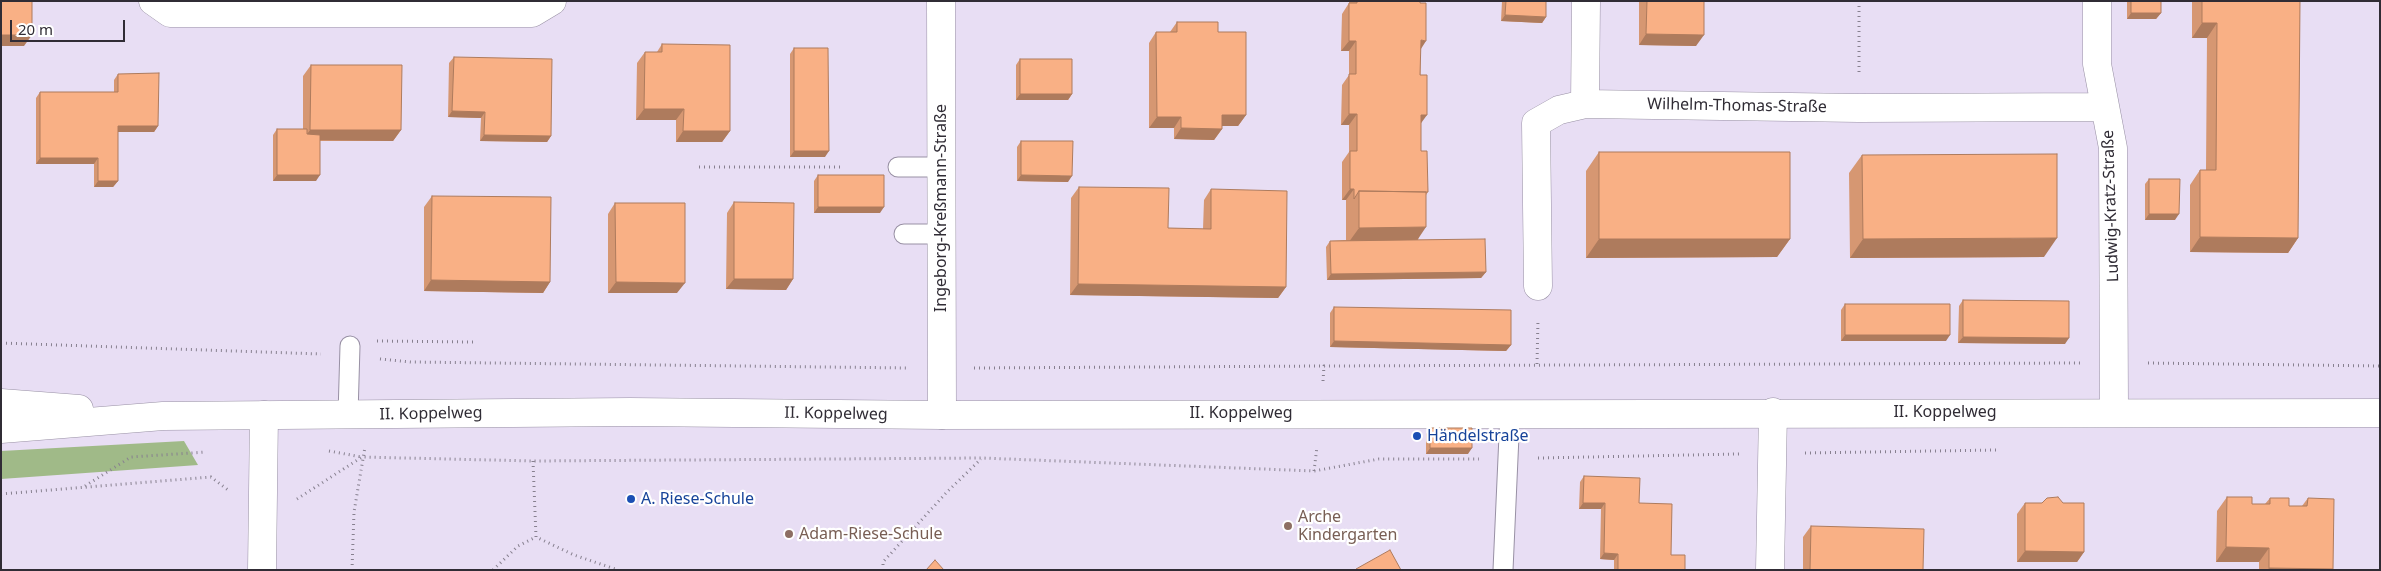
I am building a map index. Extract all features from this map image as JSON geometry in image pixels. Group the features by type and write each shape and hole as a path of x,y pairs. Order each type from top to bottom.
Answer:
{"street":[{"path":"153,1 170,13 532,13 552,1"},
{"name":"Ingeborg-Kreßmann-Straße","path":"941,1 942,414"},
{"path":"1585,104 1586,1"},
{"name":"Ludwig-Kratz-Straße","path":"2097,1 2097,64 2113,148 2114,412"},
{"name":"Wilhelm-Thomas-Straße","path":"1538,286 1536,123 1559,110 1585,104 1859,108 2105,107"},
{"name":"II. Koppelweg","path":"1,403 163,416"},
{"name":"II. Koppelweg","path":"1,429 163,416 630,412 942,414 2380,413"},
{"path":"1770,570 1773,412"},
{"path":"262,570 264,415"}],"lane":[{"path":"898,167 941,168"},
{"path":"904,234 941,234"},
{"path":"350,351 361,415"},
{"path":"1503,570 1510,413"}],"path":[{"path":"1858,1 1859,108"},
{"path":"699,167 844,167"},
{"path":"1538,286 1537,364 2114,363 2380,366"},
{"path":"370,341 474,342"},
{"path":"1,342 350,351 412,362 941,368 1324,366"},
{"path":"352,570 354,512 362,457 361,415"},
{"path":"85,487 131,458 207,452"},
{"path":"1,494 211,477 243,501 264,505 295,501 362,457 533,461 982,458 1314,471 1379,459 1508,459 1772,453"},
{"path":"882,570 882,562 946,492 982,458"},
{"path":"533,461 536,537"},
{"path":"494,570 518,546 536,537"},
{"path":"536,537 574,555 618,570"}],"green space":[{"path":"184,441 198,465 1,479 1,451"}],"building":[{"path":"1,1 32,1 32,35 1,35"},
{"path":"1357,1 1420,1 1420,3 1426,3 1426,41 1421,40 1420,75 1427,75 1427,115 1421,115 1421,151 1427,151 1428,192 1359,191 1354,199 1354,189 1350,189 1350,151 1357,151 1357,114 1349,114 1349,74 1356,74 1356,41 1349,41 1349,3 1357,3"},
{"path":"1506,1 1546,1 1546,17 1505,15"},
{"path":"1647,1 1704,1 1704,35 1646,34"},
{"path":"2131,1 2161,1 2161,13 2131,13"},
{"path":"2202,1 2300,1 2298,238 2200,237 2200,170 2216,170 2217,23 2202,23"},
{"path":"1177,22 1218,22 1218,32 1246,32 1246,115 1222,115 1222,129 1181,128 1181,117 1157,117 1156,32 1177,32"},
{"path":"662,44 730,45 730,131 683,131 684,109 644,109 645,52 662,52"},
{"path":"794,48 828,48 829,151 794,151"},
{"path":"454,57 552,59 551,136 484,135 485,112 452,111"},
{"path":"1020,59 1072,59 1072,94 1020,94"},
{"path":"311,65 402,65 401,130 310,130"},
{"path":"159,73 158,126 118,126 118,181 98,181 98,158 40,158 40,92 118,92 118,74"},
{"path":"277,129 307,129 307,134 320,135 320,175 277,175"},
{"path":"1021,141 1073,141 1072,176 1021,175"},
{"path":"1599,152 1790,152 1790,239 1599,239"},
{"path":"2057,154 2057,238 1863,239 1862,155"},
{"path":"818,175 884,175 884,207 818,207"},
{"path":"2149,179 2180,179 2179,214 2149,214"},
{"path":"1079,187 1169,188 1168,228 1211,229 1211,189 1287,191 1286,287 1078,284"},
{"path":"1359,191 1426,192 1426,227 1359,228"},
{"path":"432,196 551,197 550,282 431,280"},
{"path":"734,202 794,203 793,279 734,279"},
{"path":"615,203 685,203 685,283 616,282"},
{"path":"1485,239 1486,272 1331,274 1330,241"},
{"path":"1963,300 2069,301 2069,338 1963,337"},
{"path":"1845,304 1950,304 1950,335 1845,335"},
{"path":"1334,307 1511,310 1511,345 1334,341"},
{"path":"1430,428 1472,428 1472,448 1430,448"},
{"path":"1584,476 1640,478 1639,503 1672,504 1671,555 1685,555 1685,570 1618,570 1618,554 1604,553 1605,503 1583,503"},
{"path":"2058,497 2063,503 2084,503 2084,552 2025,551 2025,503 2042,503 2047,498"},
{"path":"2227,497 2252,497 2252,504 2270,504 2270,498 2289,498 2289,506 2307,506 2308,498 2334,499 2333,569 2269,568 2269,548 2226,547"},
{"path":"1811,526 1924,529 1923,570 1810,570"},
{"path":"1390,550 1401,570 1356,570 1356,569"},
{"path":"935,560 944,570 926,570"}],"place":[{"name":"Händelstraße","path":"1417,436"},
{"name":"A. Riese-Schule","path":"631,499"},
{"name":"Arche Kindergarten","path":"1288,526"},
{"name":"Adam-Riese-Schule","path":"789,534"}]}
